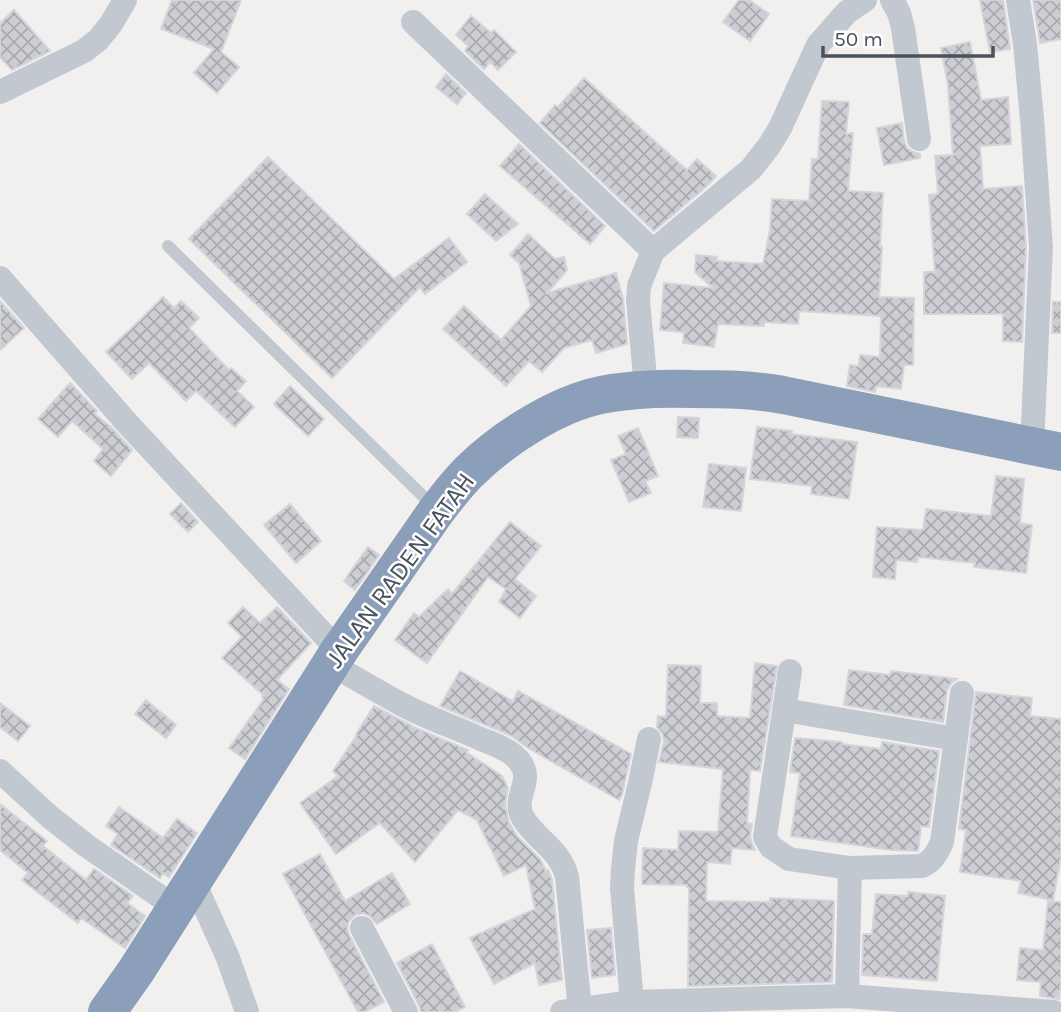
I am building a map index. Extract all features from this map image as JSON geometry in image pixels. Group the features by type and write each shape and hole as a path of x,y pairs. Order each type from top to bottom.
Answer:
{"highway":[{"name":"JALAN RADEN FATAH","path":"107,1012 136,971 335,658 437,510 473,468 537,421 565,406 599,395 646,388 743,389 1047,449"}],"street":[{"path":"0,92 84,51 98,40 111,24 125,0"},
{"path":"646,388 638,300 639,286 653,251 751,169 780,128 818,45 848,12 865,0"},
{"path":"892,0 903,28 919,139"},
{"path":"1018,0 1051,247 1047,449"},
{"path":"413,22 653,251"},
{"path":"0,278 335,658 405,706 502,748 518,759 526,778 519,810 558,857 567,877 571,1011 632,1002 658,1007 838,1001 1054,1012"},
{"path":"790,671 765,837 771,847 789,859 850,867 922,866 933,858 942,842 962,693"},
{"path":"785,710 956,739"},
{"path":"632,1002 622,869 649,739"},
{"path":"0,771 86,846 184,894 228,958 247,1012"},
{"path":"838,1001 850,867"},
{"path":"362,929 406,1012"}],"lane":[{"path":"168,246 437,510"}],"building":[{"path":"172,0 241,0 221,52 239,67 217,93 194,73 214,49 161,29"},
{"path":"739,0 749,0 769,14 750,41 723,22"},
{"path":"980,0 1003,0 1010,49 990,52"},
{"path":"1033,0 1061,0 1061,39 1040,43"},
{"path":"14,10 50,51 12,70 0,57 0,23"},
{"path":"471,16 491,33 494,30 516,52 498,70 490,62 484,69 465,51 468,46 456,35"},
{"path":"970,42 981,100 1008,97 1011,144 980,146 983,189 1022,186 1026,247 1022,342 1003,341 1003,314 924,314 924,272 935,272 929,195 938,194 935,156 953,155 948,86 941,48"},
{"path":"446,74 466,93 457,104 436,87"},
{"path":"584,78 687,170 697,159 716,176 654,231 540,123"},
{"path":"822,101 849,102 846,134 853,133 848,191 883,193 879,297 914,298 913,365 904,365 901,389 876,386 875,392 847,386 850,365 859,366 860,355 880,357 881,316 799,311 798,324 718,324 714,347 683,343 684,332 660,330 664,283 713,288 695,272 696,255 717,257 716,261 763,264 770,230 772,199 809,201 812,159 818,159"},
{"path":"902,123 907,148 920,154 920,158 884,165 877,128"},
{"path":"519,144 605,226 590,244 500,166"},
{"path":"268,157 394,279 449,238 467,262 425,294 420,287 332,378 189,239"},
{"path":"485,194 518,224 496,241 467,214"},
{"path":"528,234 555,259 564,257 567,270 547,293 616,273 623,299 627,344 596,353 592,340 564,348 542,372 529,361 506,386 443,329 464,306 501,340 531,306 519,263 510,255"},
{"path":"163,297 174,308 181,301 199,318 189,328 229,370 231,368 246,381 237,391 254,407 235,427 196,391 186,401 149,363 132,379 106,352"},
{"path":"0,301 24,328 0,350"},
{"path":"1053,302 1061,302 1061,333 1052,333"},
{"path":"70,383 97,411 95,414 132,450 111,476 94,461 103,449 72,421 58,437 38,419"},
{"path":"290,386 324,419 308,436 274,404"},
{"path":"678,417 699,418 698,438 677,437"},
{"path":"757,427 857,442 849,499 811,494 812,486 750,479"},
{"path":"638,428 658,476 645,481 651,493 629,502 611,460 626,454 618,436"},
{"path":"709,464 746,468 741,511 703,507"},
{"path":"996,476 1024,479 1020,523 1032,525 1026,573 974,567 975,563 918,557 917,562 896,560 895,579 873,577 877,527 923,530 926,509 991,516"},
{"path":"181,503 198,522 188,532 170,514"},
{"path":"290,504 321,541 296,563 264,525"},
{"path":"510,522 541,546 515,579 536,596 520,618 499,602 506,589 488,577 427,663 395,640 414,613 419,617 448,589 452,594"},
{"path":"368,547 379,555 355,590 344,581"},
{"path":"243,607 260,623 277,607 311,643 277,680 289,689 245,759 229,748 264,699 263,695 222,658 242,637 228,623"},
{"path":"755,663 777,666 760,771 750,770 747,823 752,824 750,836 755,850 732,848 730,864 707,862 706,901 770,902 770,898 834,901 832,982 688,986 689,888 687,885 642,884 643,848 678,850 679,831 718,832 723,769 659,762 664,742 657,727 658,716 666,717 668,665 701,666 700,703 717,703 717,716 750,718"},
{"path":"849,670 890,675 891,671 957,679 947,690 943,722 844,705"},
{"path":"460,671 513,701 518,691 631,754 619,800 512,736 440,706"},
{"path":"976,692 1032,698 1030,716 1061,719 1061,857 1053,900 1018,893 1021,881 960,872 966,830 959,829"},
{"path":"146,700 176,725 166,738 135,714"},
{"path":"0,703 30,726 18,741 0,727"},
{"path":"374,706 416,728 468,750 466,752 502,776 508,788 505,804 509,823 517,836 540,859 552,880 562,980 539,985 535,963 494,984 470,938 535,909 526,865 504,876 477,820 458,810 415,862 380,823 336,854 300,803 338,776 333,771"},
{"path":"795,738 881,749 882,742 939,751 929,827 921,826 918,851 891,850 791,836 800,773 790,772"},
{"path":"0,804 47,841 43,846 86,880 94,869 133,896 127,903 145,916 125,948 81,918 78,923 22,880 28,873 0,850"},
{"path":"119,807 163,838 177,819 197,833 169,877 163,873 160,878 111,845 118,834 106,826"},
{"path":"320,854 345,901 392,873 410,904 377,924 363,913 355,915 349,921 349,935 384,1002 364,1012 358,1012 283,874"},
{"path":"908,892 945,896 937,981 862,975 863,934 872,934 876,894 908,896"},
{"path":"1048,901 1061,902 1059,999 1040,996 1041,982 1017,980 1020,948 1043,950"},
{"path":"611,928 615,975 592,978 587,930"},
{"path":"432,944 465,1007 455,1012 421,1012 397,963"}]}
